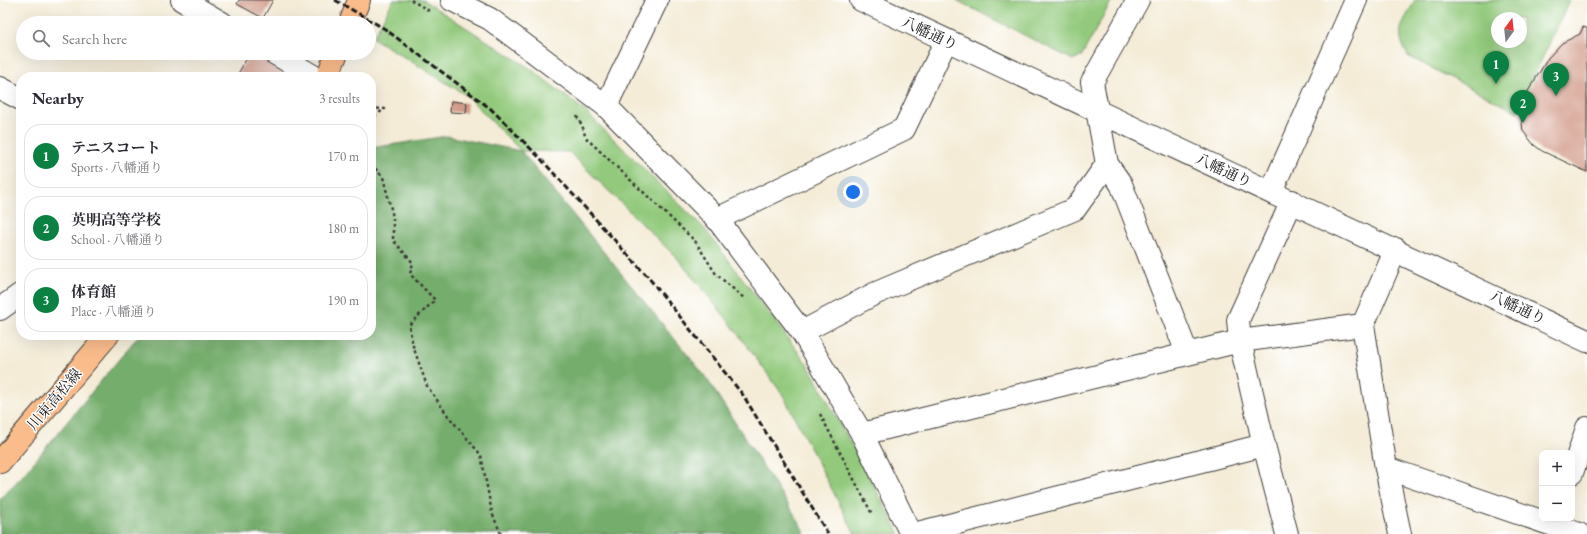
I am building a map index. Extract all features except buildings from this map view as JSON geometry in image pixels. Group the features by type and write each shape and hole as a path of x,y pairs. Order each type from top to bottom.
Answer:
{"main road":[{"path":"353,16 359,0"},
{"path":"329,72 334,60"},
{"name":"川東高松線","path":"0,462 104,340"}],"street":[{"path":"182,0 210,16"},
{"path":"452,0 490,19 606,106 717,219 802,332 862,434 913,534 1264,445"},
{"path":"606,106 656,0"},
{"name":"八幡通り","path":"861,0 1098,112 1396,249 1587,340"},
{"path":"1138,0 1092,82 1107,164 1121,184 1187,353"},
{"path":"1271,192 1356,0"},
{"path":"717,219 904,129 946,41"},
{"path":"286,60 306,72"},
{"path":"0,88 16,96"},
{"path":"802,332 874,294 1075,209 1107,164"},
{"path":"1287,534 1264,445 1240,341 1238,320 1292,201"},
{"path":"1396,249 1363,325 1386,468 1400,534"},
{"path":"0,309 16,298"},
{"path":"862,434 1240,341 1363,325"},
{"path":"1575,464 1587,428"},
{"path":"1386,468 1539,517"},
{"path":"1555,522 1579,534"}],"path":[{"path":"411,0 434,14"},
{"path":"376,108 385,109 376,115"},
{"path":"573,112 578,117 584,130 585,137 695,241 716,274 750,303"},
{"path":"376,169 383,177 394,217 393,240 413,264 410,274 435,300 409,325 415,353 427,386 449,417 481,455 492,513 501,534"},
{"path":"819,409 860,492 874,516"}],"green space":[{"path":"393,0 423,0 531,69 585,111 705,229 808,365 900,534 855,534 783,395 730,323 678,259 569,152 521,151 466,95 376,40 376,32"},
{"path":"956,0 1112,0 1081,57 1073,60"},
{"path":"1415,0 1570,0 1517,112 1408,56 1400,33"},
{"path":"447,136 521,151 705,376 798,520 805,534 0,534 0,499 24,474 135,340 376,340 376,147"}],"railway":[{"path":"335,0 363,16"},
{"path":"376,24 491,109 540,158 648,277 743,395 828,534"}],"place":[{"name":"テニスコート","path":"1496,84"},
{"name":"体育館","path":"1556,96"},
{"name":"英明高等学校","path":"1523,123"}]}
